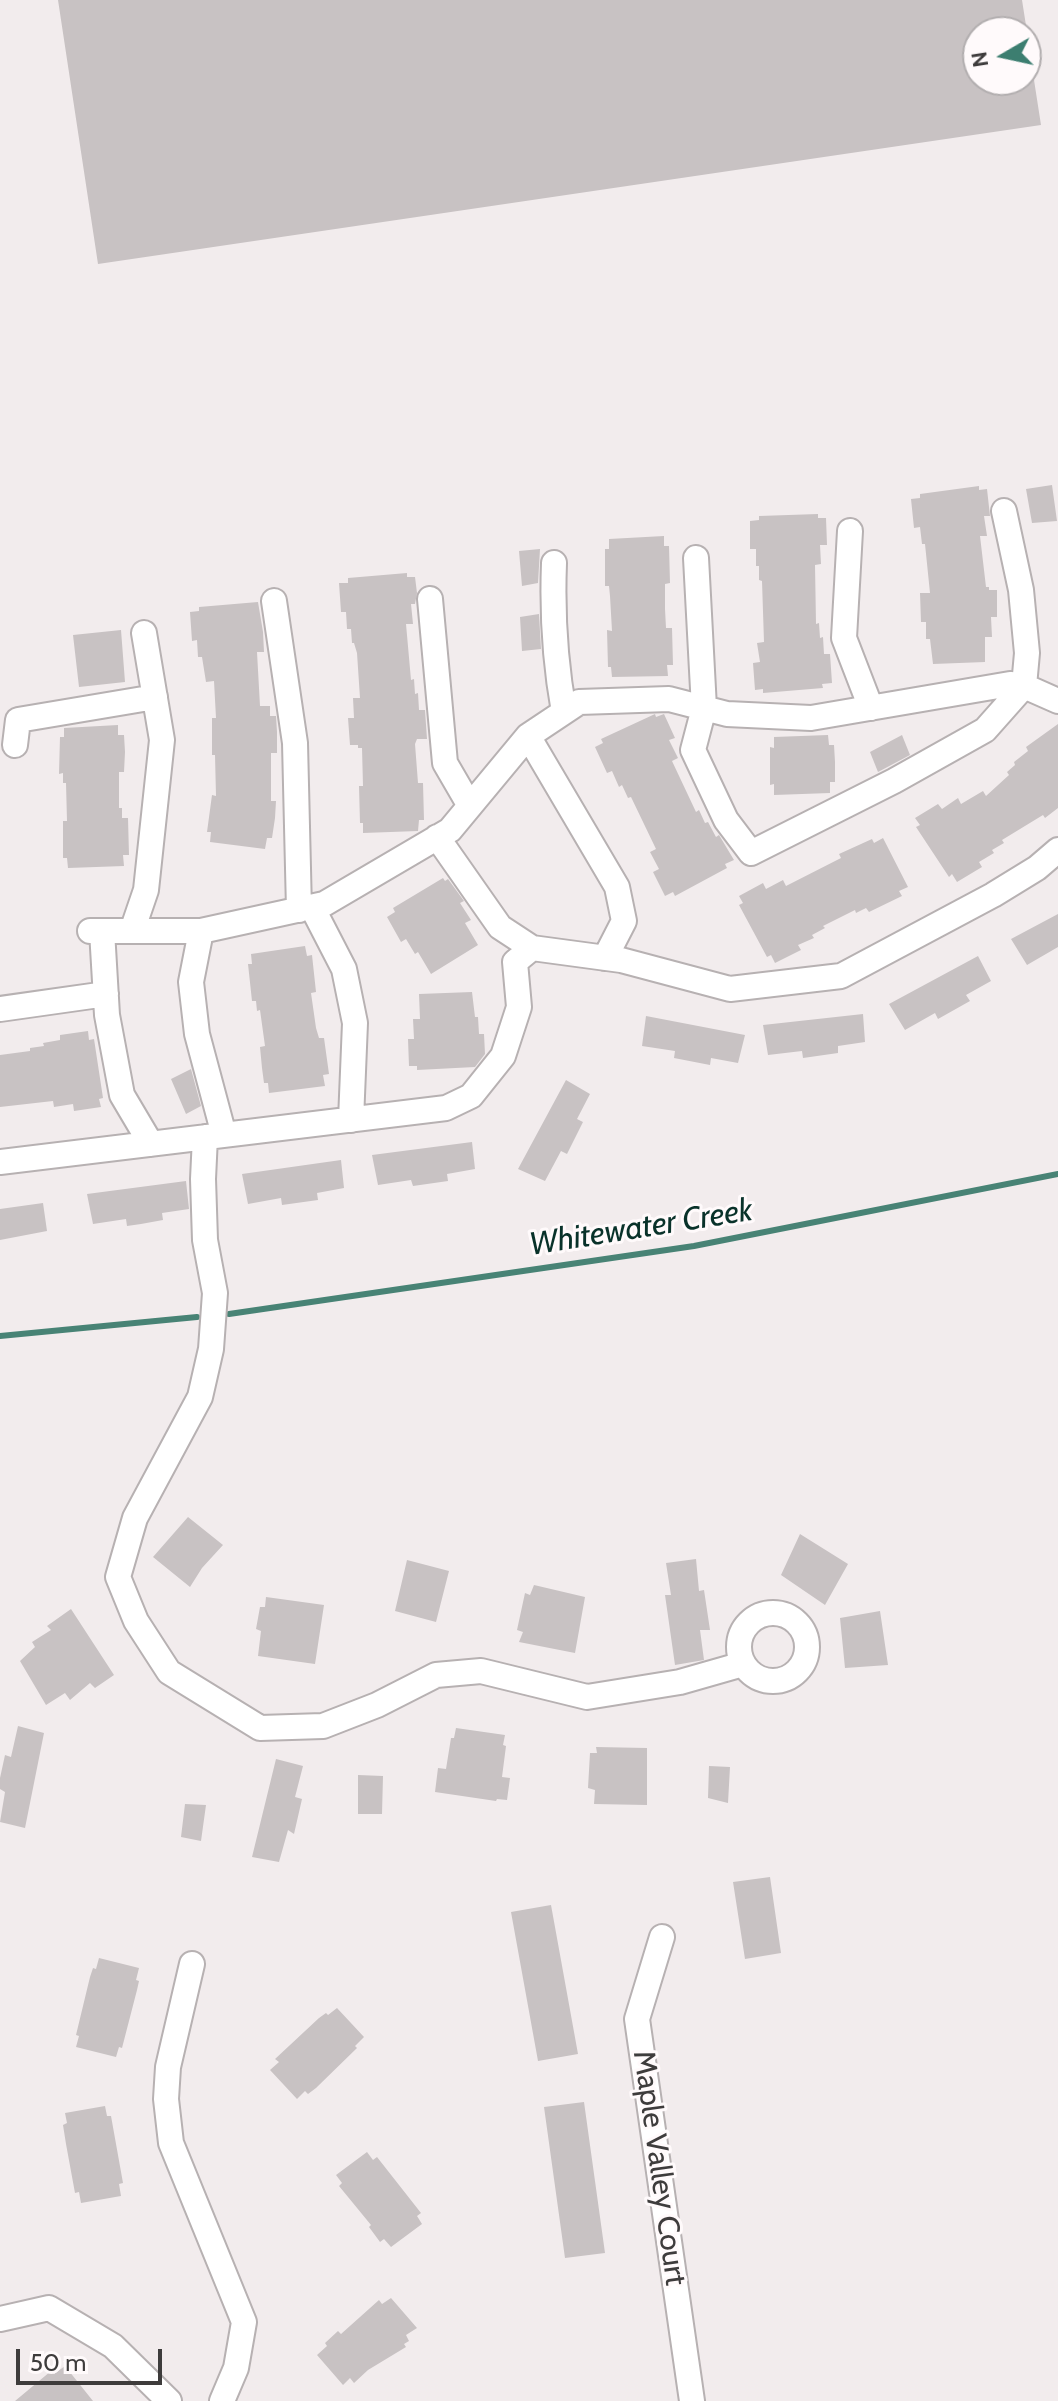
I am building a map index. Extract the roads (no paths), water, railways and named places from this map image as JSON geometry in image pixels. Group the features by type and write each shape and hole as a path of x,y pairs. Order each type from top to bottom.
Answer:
{"street":[{"path":"696,558 704,708 693,750 726,820 751,853 894,781 985,730 1024,686 1027,653 1021,590 1004,511"},
{"path":"850,531 844,638 871,708"},
{"path":"554,563 552,623 564,712"},
{"path":"430,599 445,763 470,806"},
{"path":"274,601 295,743 305,908 344,969 355,1023 351,1120"},
{"path":"132,931 146,890 162,740 144,633"},
{"path":"151,1144 122,1095 96,931 201,931 324,904 450,830 528,736 579,702 669,699 727,714 811,718 1010,684 1024,686 1058,701"},
{"path":"15,745 18,720 155,697"},
{"path":"528,736 617,887 624,921 605,958"},
{"path":"437,837 500,927 532,948 605,958 730,989 841,976 993,895 1037,868 1058,850"},
{"path":"201,931 191,982 214,1136 203,1179 205,1240 215,1293 211,1349 200,1397 135,1518 118,1577 136,1621 169,1672 260,1728 323,1726 377,1705 436,1675 481,1671 587,1697 680,1682 743,1664"},
{"path":"0,1162 446,1108 471,1096 503,1056 519,1007 515,962 532,948"},
{"path":"0,1009 106,994"},
{"name":"Maple Valley Court","path":"662,1937 637,2019 692,2401"},
{"path":"192,1964 168,2067 166,2099 171,2143 244,2322 236,2368 222,2401"},
{"path":"0,2319 49,2308 113,2346 169,2401"}],"waterway":[{"name":"Whitewater Creek","path":"229,1314 694,1246 1058,1174"},
{"name":"Whitewater Creek","path":"0,1336 197,1317"}]}
